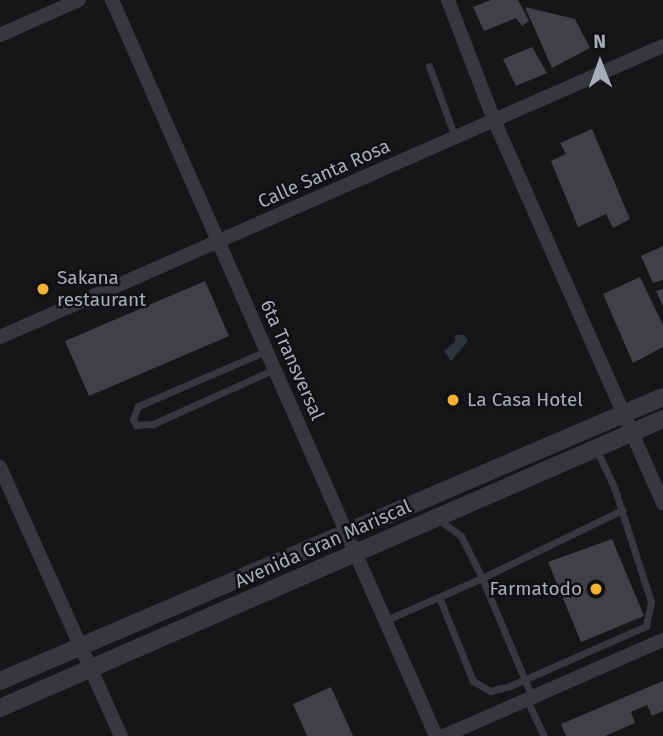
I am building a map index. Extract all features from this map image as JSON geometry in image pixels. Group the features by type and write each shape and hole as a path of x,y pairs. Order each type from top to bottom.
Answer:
{"street":[{"path":"0,35 79,0"},
{"name":"6ta Transversal","path":"112,0 436,736"},
{"path":"447,0 494,120 663,503"},
{"name":"Calle Santa Rosa","path":"0,337 663,46"},
{"name":"Avenida Gran Mariscal","path":"0,681 78,645 663,397"},
{"name":"Avenida Gran Mariscal","path":"0,708 663,419"},
{"path":"0,467 121,736"},
{"path":"444,736 663,640"}],"lane":[{"path":"429,66 455,137"},
{"path":"266,351 138,406 133,419 136,425 153,424 275,369"},
{"path":"439,597 473,681 490,691 620,640 650,620 650,602 622,510 595,448"},
{"path":"385,621 482,578 622,510"},
{"path":"435,518 461,536 525,679 529,699 544,736"}],"shaded area":[{"path":"455,335 464,335 468,341 451,361 444,351 455,342"}],"building":[{"path":"491,0 518,0 529,21 522,26 516,18 484,31 473,7"},
{"path":"525,7 575,19 590,48 552,68"},
{"path":"532,47 547,73 516,86 503,59"},
{"path":"592,129 630,219 613,228 606,214 578,227 551,161 566,154 560,143"},
{"path":"663,246 663,280 653,283 641,256"},
{"path":"640,277 663,325 663,347 633,363 603,294"},
{"path":"205,281 229,336 89,396 65,341"},
{"path":"663,289 663,306 656,291"},
{"name":"Farmatodo","path":"612,539 644,616 581,642 548,562"},
{"path":"663,681 663,711 652,716 647,705 631,712 635,723 605,736 566,736 561,724"},
{"path":"331,687 353,736 307,736 293,704"}],"place":[{"name":"Sakana restaurant","path":"43,289"},
{"name":"La Casa Hotel","path":"453,400"},
{"name":"Farmatodo","path":"596,589"}]}
